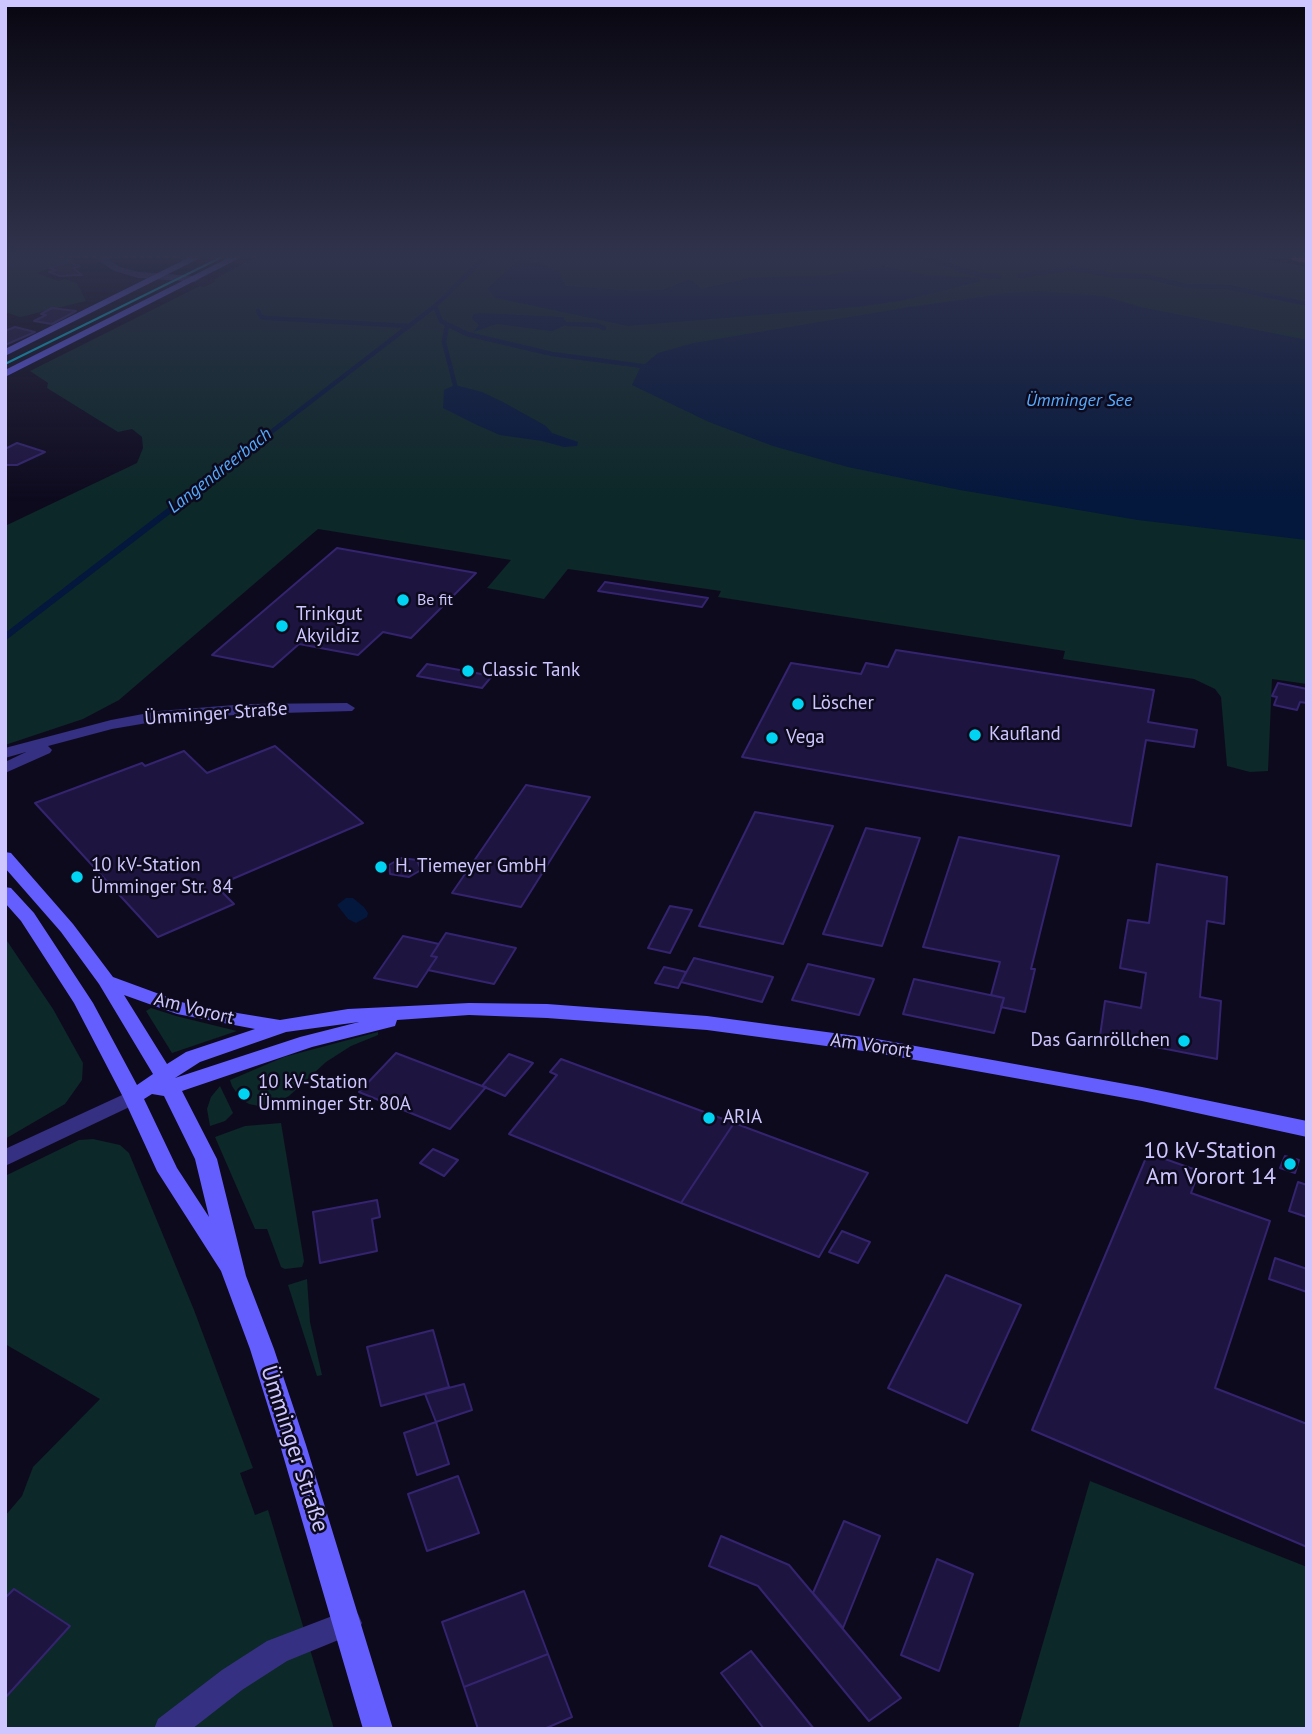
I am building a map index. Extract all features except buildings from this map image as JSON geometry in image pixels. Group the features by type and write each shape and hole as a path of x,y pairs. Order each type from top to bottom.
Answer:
{"street":[{"path":"6,352 33,339"},
{"path":"5,374 75,339"},
{"name":"Ümminger Straße","path":"5,753 140,719 185,713 347,708"},
{"name":"Ümminger Straße","path":"5,768 86,732"},
{"name":"Ümminger Straße","path":"5,856 76,939 106,981 167,1082 206,1159 234,1276 262,1349 379,1729"},
{"name":"Ümminger Straße","path":"5,892 28,917 83,1003 133,1097 168,1171 234,1276"},
{"name":"Am Vorort","path":"106,981 177,1008 284,1026"},
{"name":"Am Vorort","path":"167,1082 193,1058 284,1026 348,1016 429,1011 469,1009 547,1012 694,1022 871,1045 1054,1077 1307,1129"},
{"name":"Am Vorort","path":"167,1082 429,1011"},
{"path":"5,1158 167,1082"},
{"path":"168,1729 232,1680 277,1651 348,1623"}],"green space":[{"path":"94,339 1307,339 1307,684 1272,679 1268,771 1250,772 1227,766 1221,697 1215,689 1194,679 1063,659 1065,651 718,597 721,591 568,569 544,599 487,588 511,560 318,529 119,700 83,719 5,745 5,526 137,463 143,448 142,437 132,429 118,432 47,388 48,383 30,371"},
{"path":"5,938 53,1009 83,1063 82,1080 65,1104 5,1139"},
{"path":"151,1008 237,1031 172,1053 146,1011"},
{"path":"378,1032 378,1035 351,1046 326,1062 289,1096 276,1103 259,1106 249,1104 244,1101 251,1097 244,1088 236,1092 232,1086 230,1080 284,1057"},
{"path":"220,1086 233,1113 225,1121 210,1126 207,1109 211,1097"},
{"path":"281,1123 304,1261 302,1267 285,1269 281,1267 267,1229 255,1229 215,1137 245,1126"},
{"path":"93,1139 120,1145 129,1153 194,1310 253,1468 240,1473 255,1515 268,1510 334,1729 5,1729 5,1516 22,1496 33,1467 100,1399 5,1344 5,1176 79,1140"},
{"path":"307,1279 310,1322 322,1375 317,1376 288,1285"},
{"path":"1090,1481 1307,1567 1307,1729 1018,1729"}],"water":[{"name":"Ümminger See","path":"718,339 1307,340 1307,540 1138,520 960,490 848,467 773,446 709,422 632,385 640,368 658,353"},
{"path":"455,385 482,392 503,402 546,426 552,433 578,442 577,446 564,447 500,435 443,408 444,390"},
{"path":"346,898 353,898 364,907 368,913 367,917 356,923 348,919 337,905"}],"waterway":[{"name":"Langendreerbach","path":"266,436 392,339"},
{"path":"445,339 455,385"},
{"path":"488,339 552,354 650,367"},
{"name":"Langendreerbach","path":"5,637 269,434"}],"tram line":[{"path":"5,364 56,339"}],"place":[{"name":"Be fit","path":"403,600"},
{"name":"Trinkgut Akyildiz","path":"282,626"},
{"name":"Classic Tank","path":"468,671"},
{"name":"Löscher","path":"798,704"},
{"name":"Kaufland","path":"975,735"},
{"name":"Vega","path":"772,738"},
{"name":"H. Tiemeyer GmbH","path":"381,867"},
{"name":"10 kV-Station Ümminger Str. 84","path":"77,877"},
{"name":"Das Garnröllchen","path":"1184,1041"},
{"name":"10 kV-Station Ümminger Str. 80A","path":"244,1094"},
{"name":"ARIA","path":"709,1118"},
{"name":"10 kV-Station Am Vorort 14","path":"1290,1164"}]}
